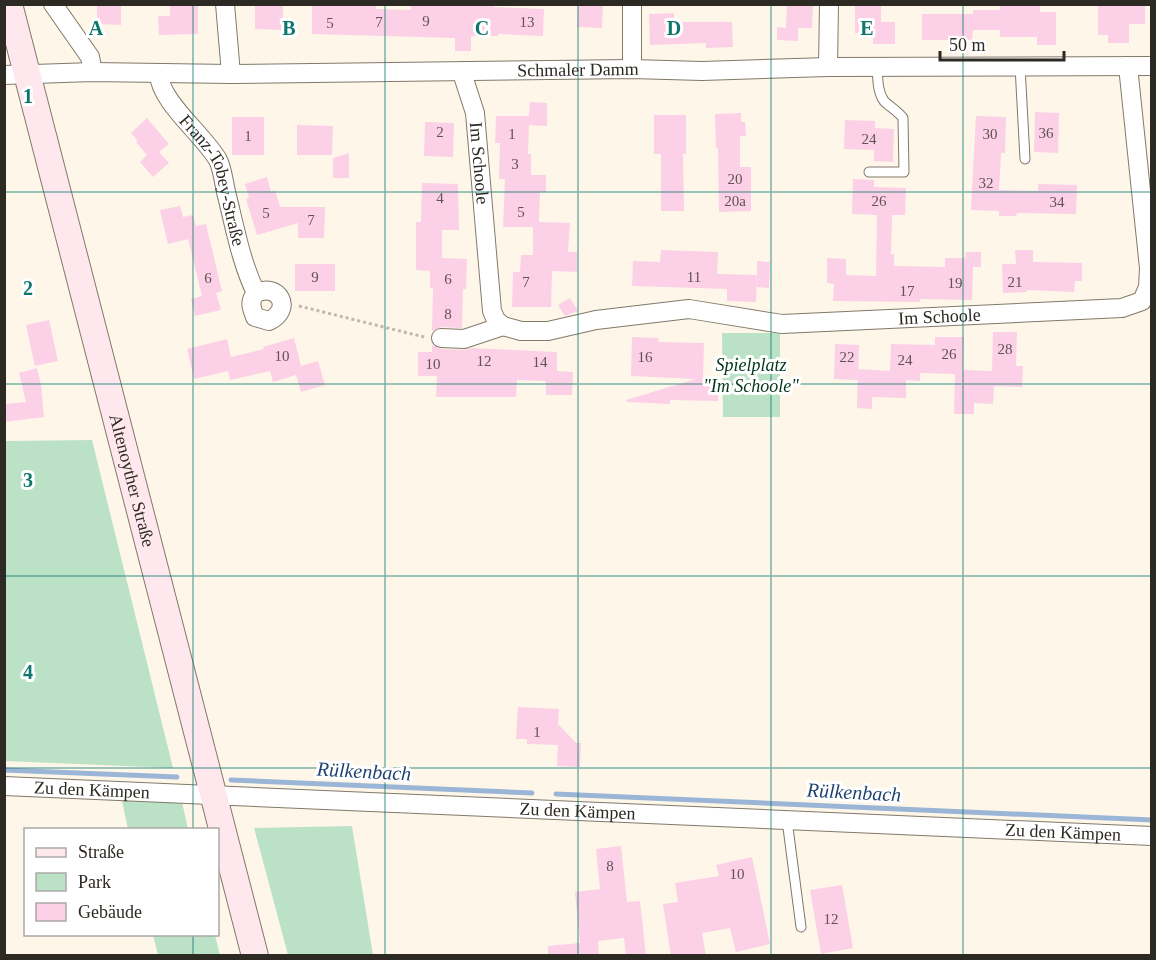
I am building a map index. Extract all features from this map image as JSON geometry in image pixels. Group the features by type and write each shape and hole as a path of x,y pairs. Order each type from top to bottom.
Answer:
{"main road":[{"name":"Altenoyther Straße","path":"9,4 16,75 214,796 255,956"}],"street":[{"path":"53,4 90,57 93,72"},
{"path":"225,4 231,74"},
{"path":"632,4 632,69"},
{"path":"828,67 829,4"},
{"name":"Im Schoole","path":"465,71 464,78 475,113 492,310 496,320 503,326 520,331 548,331 596,320 689,309 782,324 1122,308 1142,301 1148,287 1149,268 1128,66"},
{"name":"Schmaler Damm","path":"16,75 93,72 231,74 632,69 702,71 828,67 1152,66"},
{"name":"Franz-Tobey-Straße","path":"159,74 159,83 177,111 197,132 219,162 246,273 256,293 250,307 255,317 269,321 277,317 282,308 281,299"},
{"path":"256,293 263,290 273,291 281,299"},
{"name":"Im Schoole","path":"441,338 464,339 503,326"},
{"name":"Zu den Kämpen","path":"4,786 1152,836"}],"lane":[{"path":"1020,66 1025,159"},
{"path":"869,172 904,172 903,118 899,112 885,102 878,88 877,67"},
{"path":"787,820 801,927"}],"path":[{"path":"281,299 295,305 422,337 441,338"}],"green space":[{"name":"Spielplatz \"Im Schoole\"","path":"722,333 780,333 780,417 723,417"},
{"path":"92,440 173,768 5,761 5,441"},
{"path":"122,801 182,802 188,828 128,828"},
{"path":"352,826 373,955 288,955 254,828"},
{"path":"153,936 215,936 220,955 158,955"}],"building":[{"path":"97,4 121,4 121,25 97,24"},
{"path":"170,4 198,4 198,34 159,35 158,16 170,16"},
{"path":"255,4 283,4 283,30 255,29"},
{"path":"312,4 376,4 376,9 411,10 411,4 494,4 494,7 544,9 543,36 498,34 498,36 471,36 471,51 455,51 455,38 312,34"},
{"path":"578,4 603,4 602,28 577,27"},
{"path":"787,4 813,4 812,28 798,28 798,41 777,40 777,27 786,28"},
{"path":"855,4 881,4 881,22 895,22 895,44 873,44 873,33 855,33"},
{"path":"1000,4 1040,4 1040,12 1056,12 1056,45 1037,45 1037,37 1000,37 1000,30 973,30 972,40 922,40 922,14 973,14 973,10 1000,10"},
{"path":"1098,4 1145,4 1145,24 1129,24 1129,43 1108,43 1108,35 1098,35"},
{"path":"674,13 674,22 732,22 733,47 706,48 706,43 650,45 649,14"},
{"path":"530,102 547,103 547,126 529,125 528,154 531,154 531,175 546,175 546,192 540,192 539,222 570,223 568,252 577,252 577,272 552,271 551,307 512,307 513,272 520,272 521,255 533,255 533,227 503,227 505,179 499,179 500,143 495,143 496,116 529,116"},
{"path":"1035,112 1059,113 1058,153 1034,152"},
{"path":"741,113 741,122 745,122 746,136 740,136 740,167 751,167 751,211 719,212 715,114"},
{"path":"654,115 686,115 686,154 683,154 684,211 661,211 661,154 654,154"},
{"path":"976,116 1006,117 1005,153 1001,153 999,190 1038,191 1038,184 1077,185 1076,214 1017,213 1016,216 999,216 999,211 971,210"},
{"path":"232,117 264,117 264,155 232,155"},
{"path":"147,118 169,144 159,152 169,163 153,177 140,162 147,155 131,133"},
{"path":"845,120 875,121 875,128 894,129 893,162 874,161 874,150 844,149"},
{"path":"425,122 454,123 453,157 424,156"},
{"path":"297,125 333,126 332,155 297,155"},
{"path":"349,153 349,178 333,178 333,158"},
{"path":"267,177 271,192 275,190 280,207 325,207 324,238 298,238 298,223 257,235 246,199 249,198 245,184"},
{"path":"853,179 874,180 874,187 906,188 905,215 892,215 891,254 894,254 894,266 945,267 945,258 965,258 966,252 981,252 981,267 973,267 972,300 833,301 834,284 827,283 827,258 846,259 846,275 876,276 877,215 852,214"},
{"path":"422,183 458,184 459,230 442,230 442,258 467,259 466,289 463,289 462,328 441,327 432,331 433,288 430,288 430,271 416,270 416,222 421,222"},
{"path":"180,206 183,217 193,215 196,226 206,224 222,291 216,293 221,310 195,316 191,299 202,296 188,239 168,244 160,210"},
{"path":"661,250 718,252 717,274 757,275 756,302 727,301 727,289 632,286 633,261 660,262"},
{"path":"1015,250 1033,250 1033,262 1082,263 1082,281 1075,281 1074,292 1027,290 1027,292 1003,293 1002,264 1016,264"},
{"path":"757,261 770,262 769,288 757,287"},
{"path":"295,264 335,264 335,291 295,291"},
{"path":"570,298 578,311 565,316 558,305"},
{"path":"49,320 58,361 35,366 26,325"},
{"path":"993,332 1017,332 1016,366 1023,366 1022,387 994,386 993,404 974,403 974,414 954,414 955,374 920,373 920,381 906,380 906,398 872,397 872,409 857,408 858,369 890,371 891,344 935,345 935,337 964,337 963,370 992,371"},
{"path":"632,337 659,338 658,342 704,343 703,378 719,378 718,401 670,400 670,404 627,402 626,400 696,379 631,376"},
{"path":"294,338 301,366 318,361 325,385 301,392 296,375 273,382 270,371 230,380 228,371 194,379 187,349 227,339 231,357 264,349 263,347"},
{"path":"835,344 859,345 858,380 834,379"},
{"path":"432,345 441,349 472,348 557,352 557,371 573,372 572,395 546,395 546,381 517,380 516,397 436,397 437,376 418,376 418,352 432,352"},
{"path":"37,368 44,417 4,422 4,404 26,402 19,373"},
{"path":"518,707 559,709 558,724 576,743 581,743 580,767 557,766 558,745 527,744 527,739 516,739"},
{"path":"621,846 627,902 640,901 646,956 626,956 624,938 598,941 599,956 548,956 548,946 580,943 575,892 600,889 596,849"},
{"path":"752,857 770,944 736,952 730,928 702,933 706,956 671,956 663,904 678,902 675,883 719,876 716,865"},
{"path":"842,885 853,948 821,954 810,890"}],"waterway":[{"name":"Rülkenbach","path":"4,770 177,777"},
{"name":"Rülkenbach","path":"231,780 532,793"},
{"name":"Rülkenbach","path":"556,794 1152,820"}]}
